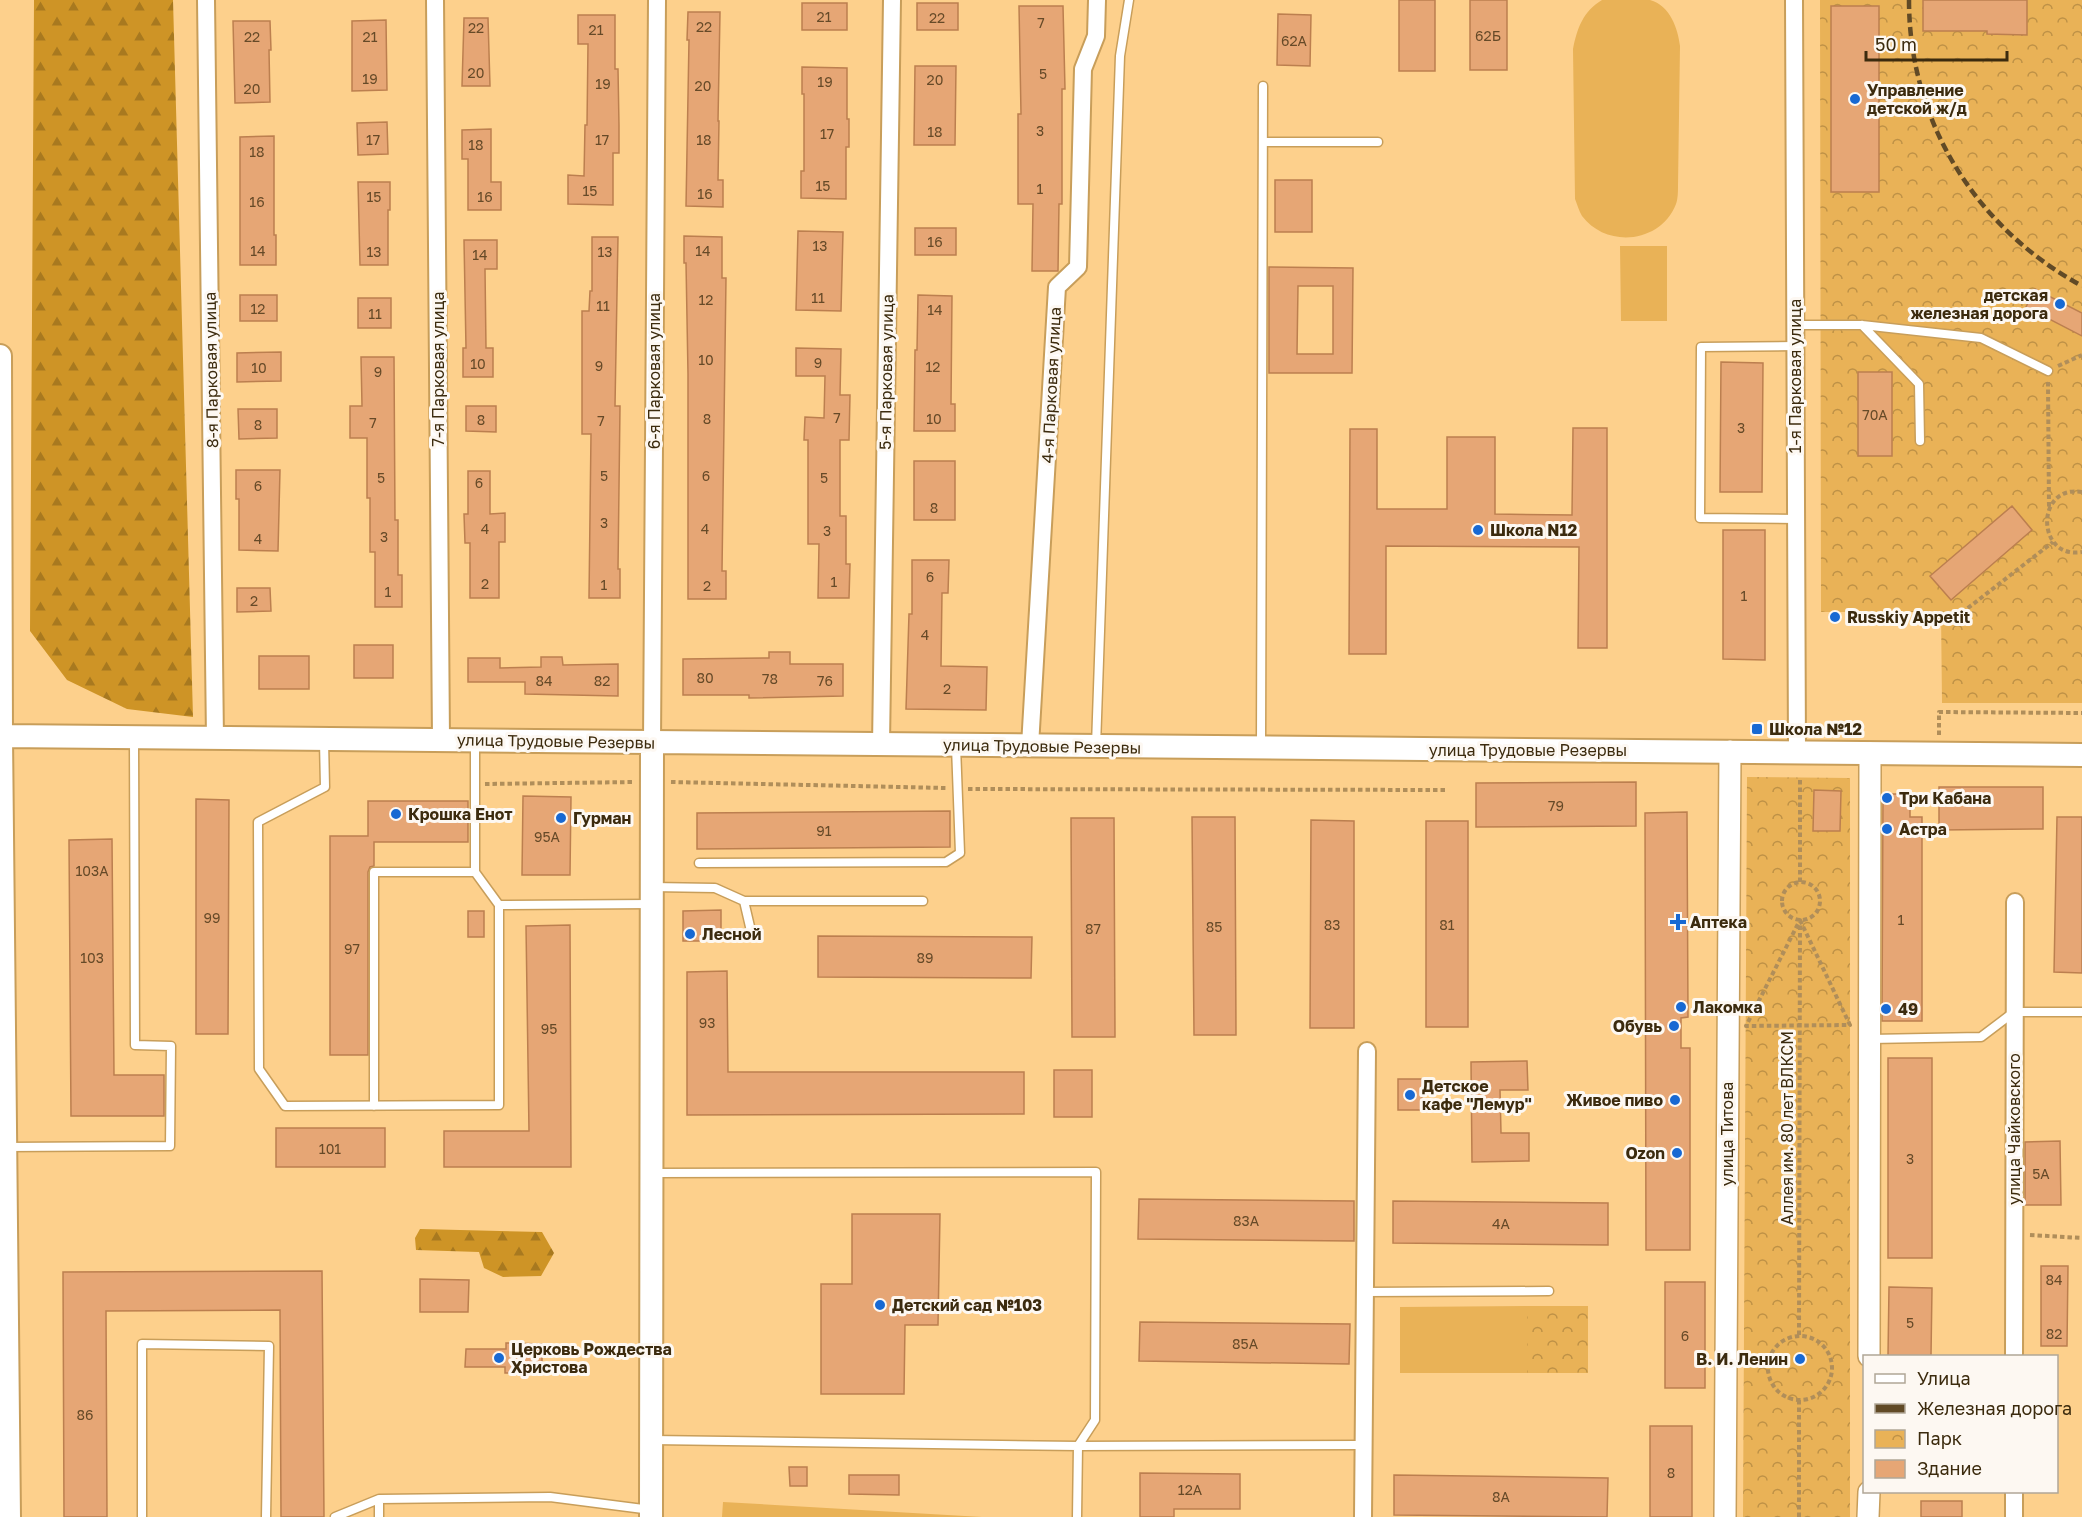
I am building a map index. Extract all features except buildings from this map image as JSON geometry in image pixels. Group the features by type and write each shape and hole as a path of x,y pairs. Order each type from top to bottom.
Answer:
{"main road":[{"path":"0,356 1,736 9,1517"},
{"name":"улица Трудовые Резервы","path":"1,736 215,739 441,738 956,746 2082,755"},
{"path":"651,1513 652,742"}],"street":[{"name":"8-я Парковая улица","path":"207,0 215,739"},
{"name":"7-я Парковая улица","path":"435,0 441,738"},
{"name":"6-я Парковая улица","path":"652,742 657,0"},
{"name":"5-я Парковая улица","path":"881,745 892,0"},
{"name":"4-я Парковая улица","path":"1030,746 1057,287 1078,267 1083,69 1096,36 1097,0"},
{"name":"1-я Парковая улица","path":"1794,0 1797,752"},
{"name":"улица Титова","path":"1725,1517 1730,751"},
{"path":"1869,1355 1870,753"},
{"name":"улица Чайковского","path":"2014,1355 2015,902"},
{"path":"1363,1517 1367,1051"},
{"path":"1868,1517 1869,1493"},
{"path":"2014,1493 2014,1517"}],"lane":[{"path":"1096,747 1120,56 1128,0"},
{"path":"1261,748 1263,86"},
{"path":"1263,142 1378,142"},
{"path":"1795,325 1862,325 1981,338 2048,370"},
{"path":"1862,325 1919,384 1920,441"},
{"path":"1795,346 1701,347 1700,518 1796,519"},
{"path":"5,1147 171,1146 171,1046 135,1045 134,738"},
{"path":"324,739 325,787 258,822 259,1069 285,1106 499,1105 499,905 475,872 475,739"},
{"path":"699,863 946,862 960,853 956,746"},
{"path":"374,1107 374,872 475,872"},
{"path":"499,905 652,896 715,888 744,901 923,901"},
{"path":"744,901 751,931"},
{"path":"1869,1039 1981,1037 2014,1012 2082,1012"},
{"path":"652,1173 1096,1172 1095,1420 1078,1446 1077,1517"},
{"path":"1365,1292 1549,1291"},
{"path":"142,1517 142,1344 270,1346 266,1517"},
{"path":"651,1440 1078,1446 1363,1445"},
{"path":"334,1517 379,1499 550,1497 651,1513"},
{"path":"379,1499 379,1517"}],"path":[{"path":"2082,355 2048,370 2049,508 2047,516 2047,528 2054,542 2069,552 2082,552"},
{"path":"2049,508 2065,493 2082,492"},
{"path":"1950,622 2054,542"},
{"path":"1939,753 1939,712 2082,713"},
{"path":"1800,777 1800,882"},
{"path":"1800,882 1814,886 1821,900 1816,914 1811,918 1800,920 1786,913 1782,899 1786,888 1800,882"},
{"path":"1800,920 1850,1025 1746,1026 1800,920"},
{"name":"Аллея им. 80 лет ВЛКСМ","path":"1799,1335 1800,920"},
{"path":"2014,1234 2082,1238"},
{"path":"1799,1335 1809,1337 1824,1347 1832,1362 1832,1372 1829,1381 1811,1399 1791,1400 1778,1392 1769,1379 1767,1370 1770,1353 1777,1344 1799,1335"},
{"path":"1799,1400 1799,1517"}],"green space":[{"path":"34,0 173,0 193,717 127,709 67,680 30,631"},
{"path":"1602,0 1650,0 1657,3 1672,18 1680,46 1677,202 1669,217 1658,227 1646,234 1633,237 1605,234 1593,227 1582,216 1575,199 1573,49 1582,21 1590,9"},
{"path":"1820,0 2082,0 2082,703 1942,703 1941,612 1821,612"},
{"path":"1620,246 1667,246 1667,321 1621,321"},
{"path":"1747,777 1850,778 1850,1517 1743,1517"},
{"path":"420,1229 542,1232 554,1253 541,1276 503,1277 484,1268 479,1252 416,1250 415,1238"},
{"path":"1527,1306 1588,1306 1588,1373 1527,1373"},
{"path":"1527,1306 1527,1373 1400,1373 1400,1307"},
{"path":"723,1502 982,1517 722,1517"}],"railway":[{"path":"1909,0 1912,45 1921,88 1936,129 1956,167 1981,202 2010,234 2044,262 2082,286"}],"place":[{"name":"Управление детской ж/д","path":"1855,99"},
{"name":"детская железная дорога","path":"2060,304"},
{"name":"Школа N12","path":"1478,530"},
{"name":"Russkiy Appetit","path":"1835,617"},
{"name":"Школа №12","path":"1757,729"},
{"name":"Три Кабана","path":"1887,798"},
{"name":"Крошка Енот","path":"396,814"},
{"name":"Гурман","path":"561,818"},
{"name":"Астра","path":"1887,829"},
{"name":"Аптека","path":"1678,922"},
{"name":"Лесной","path":"690,934"},
{"name":"Лакомка","path":"1681,1007"},
{"name":"49","path":"1886,1009"},
{"name":"Обувь","path":"1674,1026"},
{"name":"Детское кафе \"Лемур\"","path":"1410,1095"},
{"name":"Живое пиво","path":"1675,1100"},
{"name":"Ozon","path":"1677,1153"},
{"name":"Детский сад №103","path":"880,1305"},
{"name":"Церковь Рождества Христова","path":"499,1358"},
{"name":"В. И. Ленин","path":"1800,1359"}]}
